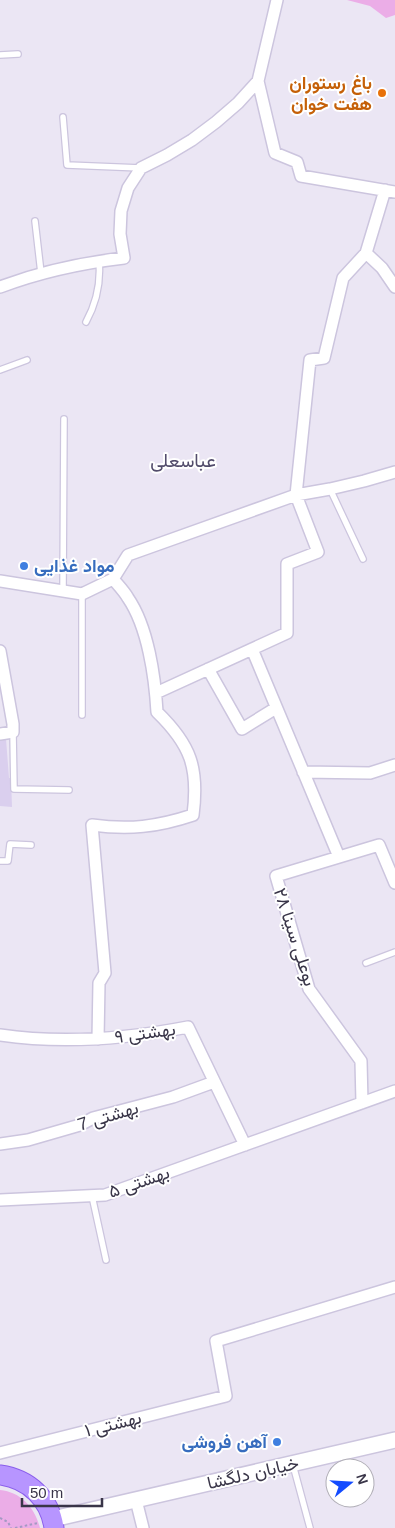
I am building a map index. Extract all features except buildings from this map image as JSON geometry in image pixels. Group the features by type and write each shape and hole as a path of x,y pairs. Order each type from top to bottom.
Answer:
{"main road":[{"path":"2,1473 20,1480 33,1488 47,1505 44,1523"}],"street":[{"path":"156,693 286,633 286,564 318,552 296,495 310,360 324,358 343,278 366,254 390,191 300,176 297,162 275,153 258,81 277,0"},
{"path":"0,287 42,273 99,261 124,258 120,234 122,211 128,188 141,168 167,155 200,134 238,103 258,81"},
{"path":"366,254 382,268 395,287"},
{"path":"0,580 82,594 114,579 128,555 296,495 330,489 395,472"},
{"path":"98,1039 99,983 105,973 92,825 112,828 153,826 193,816 196,792 193,769 186,747 173,728 156,712 156,693 149,652 139,621 129,599 114,579"},
{"path":"252,649 339,857"},
{"path":"0,651 13,724 13,732 0,734"},
{"path":"208,669 242,729 276,708"},
{"path":"303,772 370,774 395,766"},
{"name":"بوعلی سینا ۲۸","path":"362,1103 361,1060 310,989 276,876 379,845 395,883"},
{"name":"بهشتی ۹","path":"0,1035 61,1040 98,1039 158,1033 188,1027 245,1145"},
{"name":"بهشتی 7","path":"0,1144 28,1140 80,1125 93,1118 172,1097 214,1082"},
{"name":"بهشتی ۵","path":"0,1200 105,1195 395,1091"},
{"name":"بهشتی ۱","path":"0,1453 226,1396 216,1341 395,1287"},
{"name":"خیابان دلگشا","path":"44,1523 395,1440"},
{"path":"136,1500 143,1528"}],"lane":[{"path":"0,55 18,54"},
{"path":"63,117 67,164 141,168"},
{"path":"35,220 42,273"},
{"path":"86,322 96,299 99,286 99,261"},
{"path":"0,370 27,360"},
{"path":"62,592 64,419"},
{"path":"330,489 363,559"},
{"path":"82,594 82,715"},
{"path":"13,732 14,789 69,790"},
{"path":"0,861 8,861 10,844 31,845"},
{"path":"366,962 395,952"},
{"path":"92,1196 106,1260"},
{"path":"293,1464 310,1528"}],"path":[{"path":"0,1518 8,1522 11,1528"},
{"path":"15,1528 44,1523"}],"shaded area":[{"path":"347,0 395,0 395,15 386,18 370,6"},
{"path":"0,737 6,739 9,778 11,778 12,807 0,806"},
{"path":"0,1490 8,1491 26,1502 35,1514 40,1528 0,1528"}],"place":[{"name":"باغ رستوران هفت خوان","path":"382,93"},
{"name":"مواد غذایی","path":"24,566"},
{"name":"آهن فروشی","path":"277,1442"}],"district":[{"name":"عباسعلی","path":"183,460"}]}
